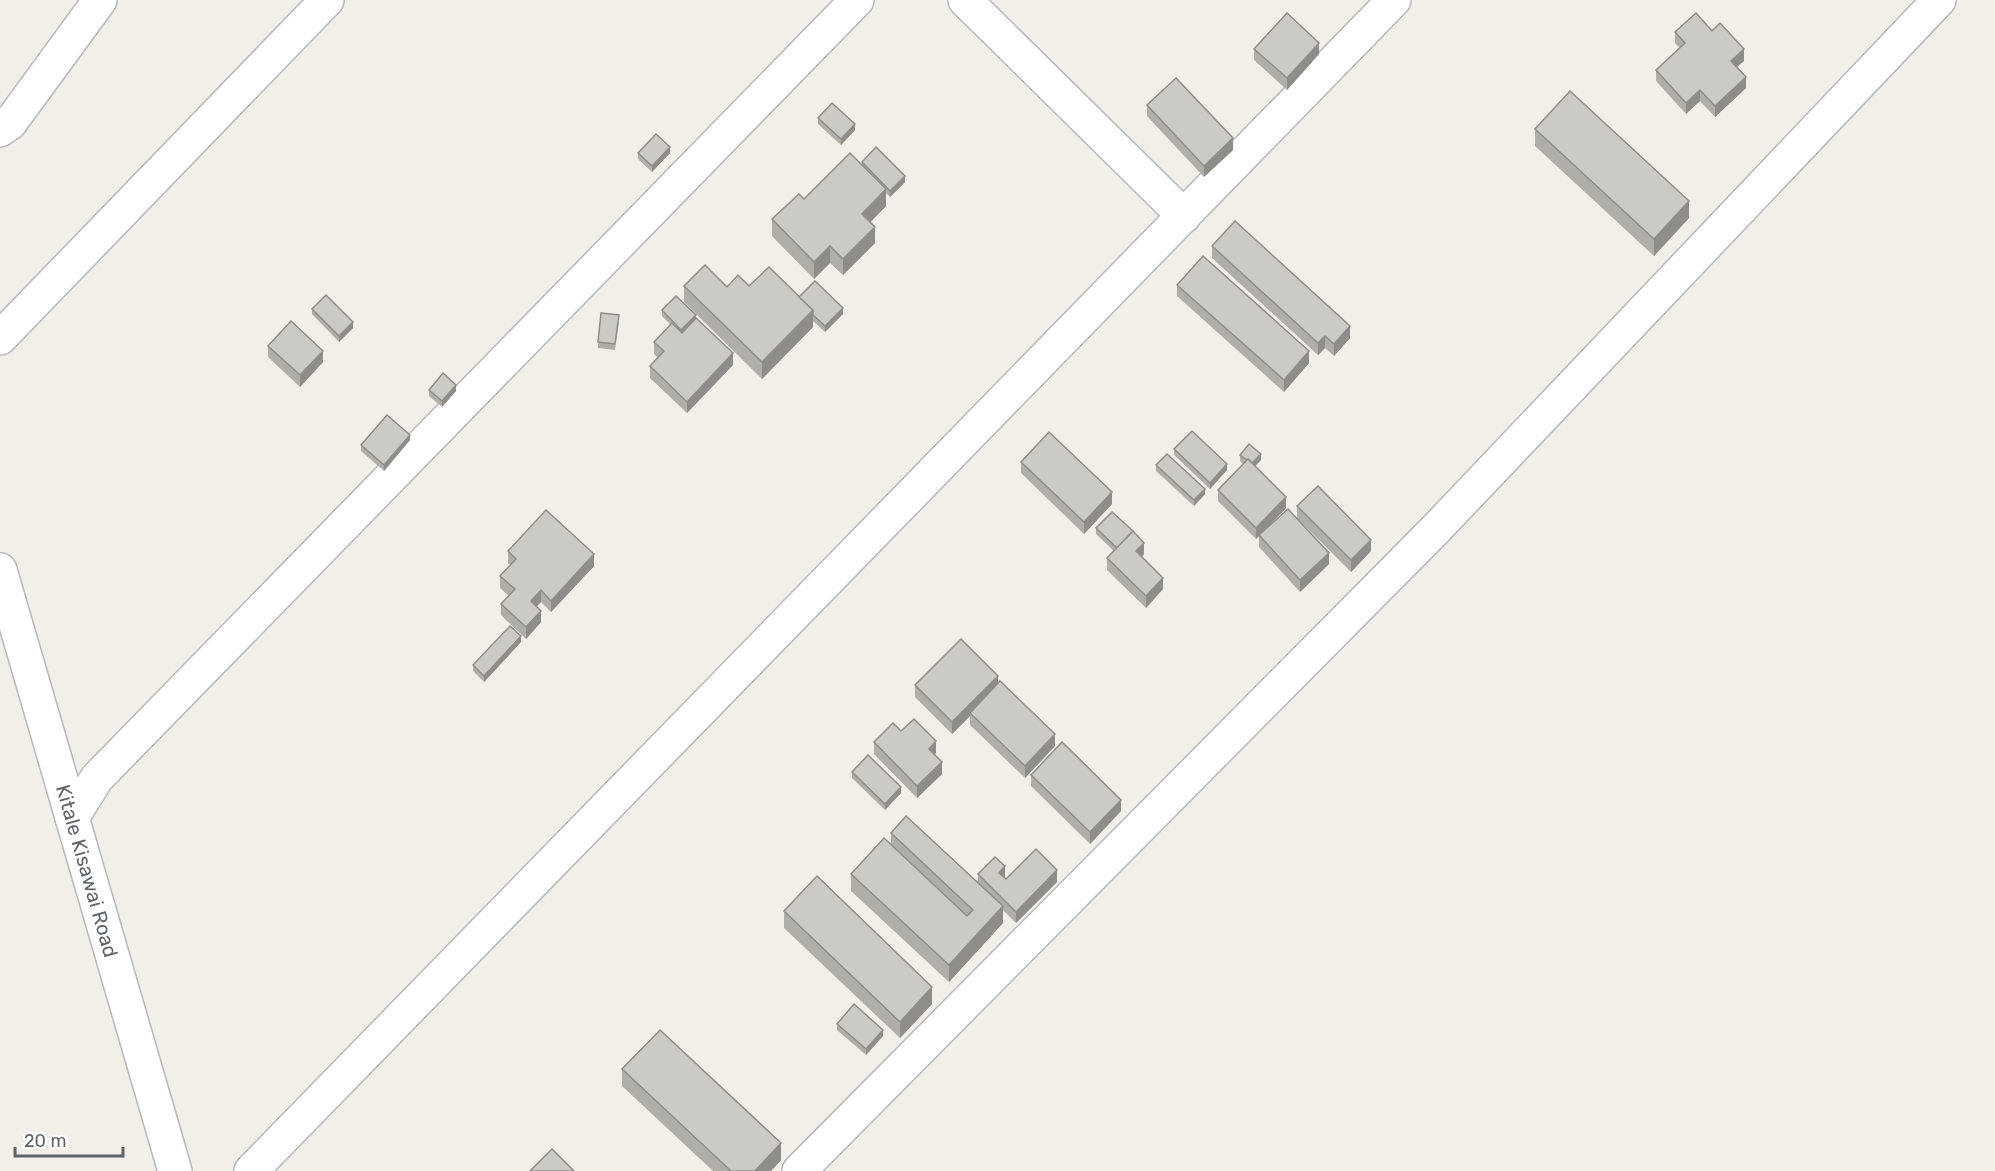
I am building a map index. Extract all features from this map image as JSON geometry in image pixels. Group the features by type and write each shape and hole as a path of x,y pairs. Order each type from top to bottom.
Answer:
{"street":[{"path":"0,130 10,123 100,0"},
{"path":"0,338 327,0"},
{"path":"72,818 97,778 857,0"},
{"path":"965,0 1184,216"},
{"path":"251,1171 1394,0"},
{"path":"799,1171 1435,530 1939,0"},
{"name":"Kitale Kisawai Road","path":"0,570 175,1171"}],"building":[{"path":"1287,13 1319,43 1287,78 1254,49"},
{"path":"1696,13 1712,31 1720,23 1744,49 1731,61 1746,77 1715,106 1700,90 1686,103 1656,70 1685,43 1675,32"},
{"path":"1176,78 1233,138 1204,166 1147,105"},
{"path":"1570,91 1689,201 1654,239 1535,129"},
{"path":"832,103 855,124 841,139 818,118"},
{"path":"656,134 670,147 652,166 638,153"},
{"path":"876,147 905,176 890,191 862,162"},
{"path":"850,153 886,189 862,214 875,227 843,259 830,246 814,262 772,219 799,194 804,199"},
{"path":"1235,221 1350,326 1334,344 1325,336 1318,343 1212,246"},
{"path":"1203,256 1309,351 1284,380 1177,285"},
{"path":"705,265 727,287 738,275 749,286 769,267 813,310 762,362 684,286"},
{"path":"815,281 843,308 825,326 799,297"},
{"path":"326,295 353,322 339,336 312,309"},
{"path":"676,296 696,315 681,330 662,310"},
{"path":"601,313 619,315 615,344 598,342"},
{"path":"696,318 733,353 687,402 650,366 664,351 654,342 672,323 682,333"},
{"path":"291,321 323,351 300,375 268,346"},
{"path":"443,373 456,385 442,401 429,390"},
{"path":"387,415 410,435 384,465 361,445"},
{"path":"1192,431 1227,464 1210,483 1174,449"},
{"path":"1049,432 1112,492 1084,522 1021,462"},
{"path":"1249,444 1261,454 1252,463 1240,455"},
{"path":"1167,454 1205,489 1194,500 1156,465"},
{"path":"1248,459 1286,497 1256,528 1218,490"},
{"path":"1318,486 1371,540 1351,560 1297,506"},
{"path":"1288,509 1329,553 1300,580 1259,535"},
{"path":"546,510 594,554 551,601 541,590 531,601 541,611 526,627 501,604 515,589 500,576 516,559 508,551"},
{"path":"1112,512 1133,531 1117,548 1096,528"},
{"path":"1133,531 1144,543 1136,551 1163,578 1146,596 1107,558"},
{"path":"510,626 521,636 484,676 473,665"},
{"path":"961,639 998,676 952,722 915,685"},
{"path":"1000,681 1055,734 1025,766 970,713"},
{"path":"914,719 936,741 929,749 942,762 917,786 874,742 893,723 901,731"},
{"path":"1062,742 1121,800 1090,832 1031,775"},
{"path":"868,755 901,787 885,804 852,772"},
{"path":"906,816 1003,906 949,965 851,874 884,838 967,916 973,910 891,833"},
{"path":"1036,849 1057,870 1016,912 978,874 995,857 1005,866 999,873 1006,879"},
{"path":"817,876 932,987 900,1022 784,911"},
{"path":"854,1004 883,1030 866,1049 837,1024"},
{"path":"660,1030 781,1143 755,1171 731,1171 622,1069"},
{"path":"552,1149 574,1171 530,1171"}]}
